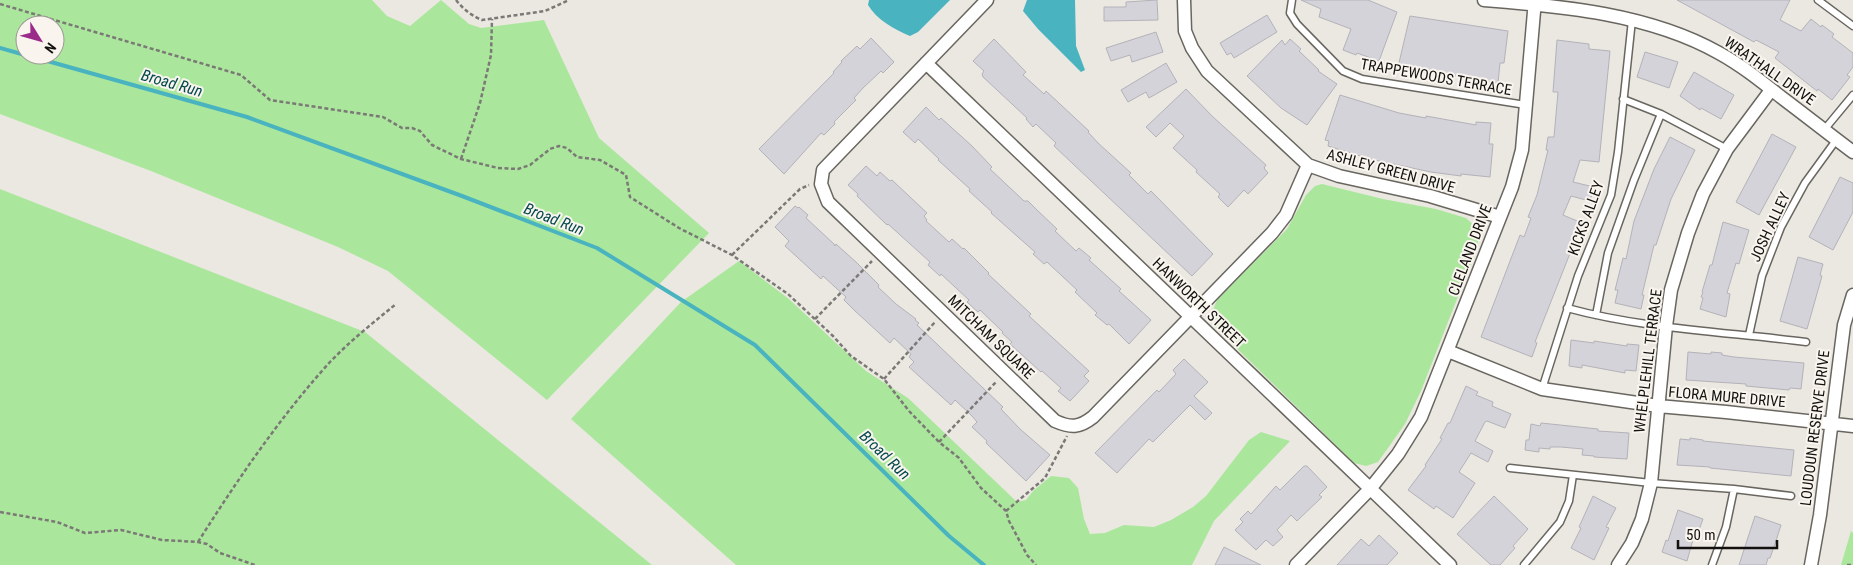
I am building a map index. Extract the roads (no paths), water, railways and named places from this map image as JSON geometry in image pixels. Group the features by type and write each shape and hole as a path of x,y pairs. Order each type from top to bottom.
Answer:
{"street":[{"path":"926,63 987,0"},
{"name":"ASHLEY GREEN DRIVE","path":"1184,0 1186,31 1192,48 1207,71 1308,165 1339,176 1430,196 1500,217"},
{"name":"WRATHALL DRIVE","path":"1484,0 1535,2 1665,28 1718,52 1739,65 1853,152"},
{"name":"CLELAND DRIVE","path":"1296,565 1370,490 1398,454 1421,417 1512,187 1522,150 1535,2"},
{"name":"MITCHAM SQUARE","path":"926,63 823,170 820,184 828,202 1004,373 1055,421 1068,427 1084,424 1093,418 1191,317"},
{"name":"HANWORTH STREET","path":"926,63 1450,565"},
{"name":"WHELPLEHILL TERRACE","path":"1618,565 1632,543 1642,519 1650,483 1671,290 1688,233 1703,194 1727,149 1771,90"},
{"path":"1191,317 1272,233 1286,215 1308,165"},
{"name":"LOUDOUN RESERVE DRIVE","path":"1811,565 1820,515 1844,325 1853,295"},
{"name":"FLORA MURE DRIVE","path":"1448,351 1542,389 1658,406 1853,426"}],"lane":[{"name":"TRAPPEWOODS TERRACE","path":"1292,0 1290,13 1297,24 1343,71 1362,80 1527,105"},
{"path":"1818,0 1853,26"},
{"name":"KICKS ALLEY","path":"1542,389 1578,276 1611,195 1618,152 1632,20"},
{"path":"1824,130 1853,95"},
{"path":"1623,99 1661,114 1727,149"},
{"path":"1596,316 1608,253 1634,180 1661,114"},
{"name":"JOSH ALLEY","path":"1749,335 1762,276 1781,227 1805,183 1837,140"},
{"path":"1567,308 1596,316 1666,326 1806,342"},
{"path":"1510,468 1791,496"},
{"path":"1524,565 1560,522 1569,501 1573,475"},
{"path":"1712,565 1726,527 1734,489"}],"water":[{"path":"869,0 950,0 918,32 910,36 881,19 871,10 868,5"},
{"path":"1027,0 1075,0 1076,46 1085,70 1081,72 1038,29 1023,11"}],"waterway":[{"name":"Broad Run","path":"0,48 15,52"},
{"name":"Broad Run","path":"62,65 247,117 597,248 755,345 949,536 984,565"}]}
